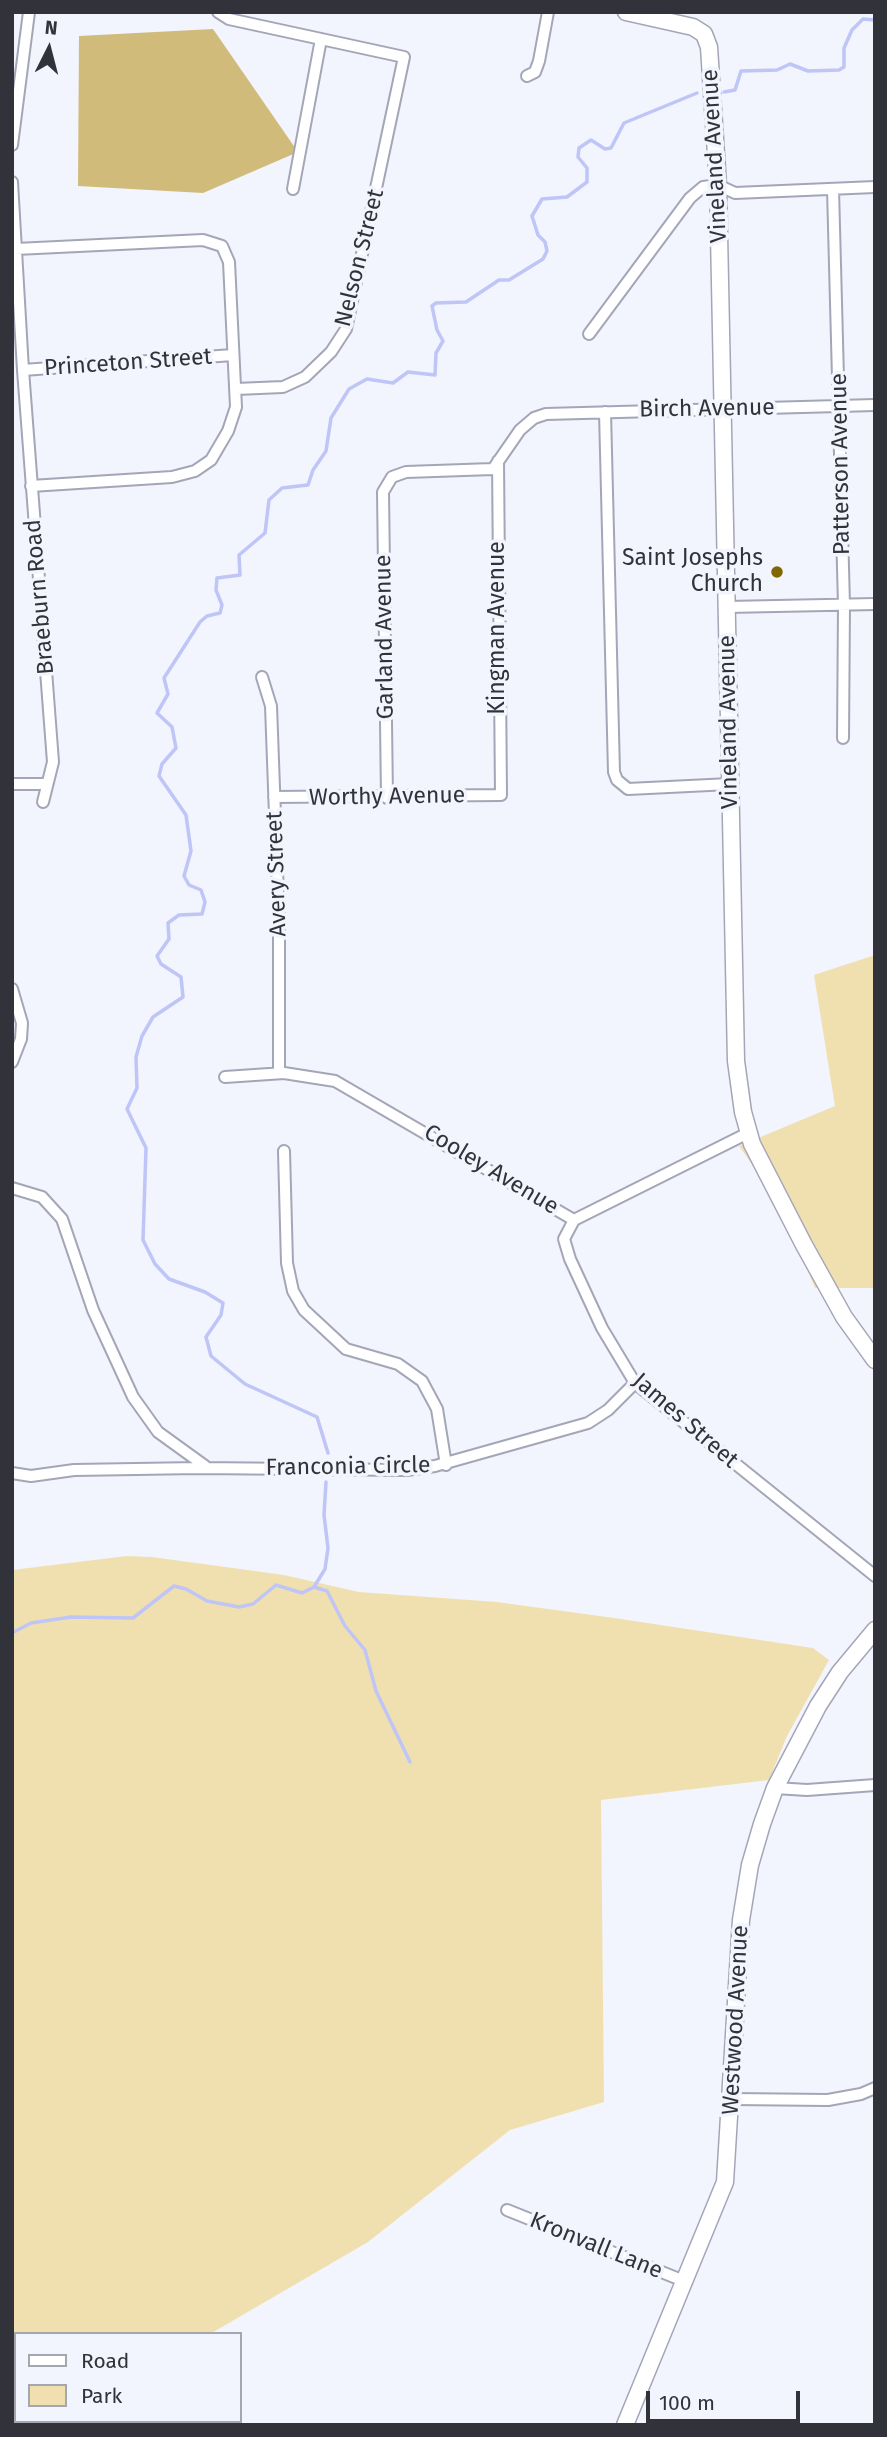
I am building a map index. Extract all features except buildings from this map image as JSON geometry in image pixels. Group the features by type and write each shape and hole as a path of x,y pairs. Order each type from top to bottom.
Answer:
{"street":[{"path":"12,145 29,12"},
{"path":"218,12 229,19 321,39 293,189"},
{"path":"527,76 535,72 539,61 548,12"},
{"name":"Vineland Avenue","path":"626,12 697,29 707,39 709,50 719,185 736,1061 748,1133 844,1317 875,1360"},
{"name":"Nelson Street","path":"236,390 284,387 305,377 331,352 346,329 404,57 321,39"},
{"name":"Braeburn Road","path":"12,182 31,486 53,762 43,802"},
{"path":"589,334 690,198 703,187 719,185 735,193 875,187"},
{"name":"Patterson Avenue","path":"833,189 844,605 843,738"},
{"path":"16,250 203,240 217,243 224,248 229,262 235,415 211,460 195,471 172,477 31,486"},
{"name":"Princeton Street","path":"23,370 233,355"},
{"name":"Birch Avenue","path":"498,461 520,430 539,415 875,405"},
{"path":"605,412 614,772 623,787 636,790 730,785"},
{"name":"Garland Avenue","path":"387,798 383,492 390,478 406,472 488,471 498,461"},
{"name":"Kingman Avenue","path":"498,461 501,795"},
{"path":"727,607 875,604"},
{"name":"Avery Street","path":"262,677 271,706 279,924 279,1072"},
{"path":"12,784 47,784"},
{"name":"Worthy Avenue","path":"274,797 501,795"},
{"path":"12,989 21,1017 22,1034 12,1062"},
{"name":"Cooley Avenue","path":"225,1077 279,1072 320,1076 352,1089 574,1220 748,1133"},
{"path":"284,1151 290,1284 300,1304 319,1327 346,1349 398,1364 422,1381 437,1409 446,1465"},
{"path":"12,1188 47,1200 62,1219 102,1330 133,1396 158,1432 208,1468"},
{"name":"James Street","path":"574,1220 564,1239 570,1259 602,1328 635,1383 875,1576"},
{"name":"Franconia Circle","path":"12,1473 31,1476 74,1471 208,1468 407,1470 446,1465 588,1423 608,1410 635,1383"},
{"name":"Westwood Avenue","path":"625,2425 725,2182 744,1894 775,1788 828,1690 875,1630"},
{"path":"775,1788 807,1790 875,1785"},
{"path":"732,2099 828,2100 861,2094 875,2088"},
{"name":"Kronvall Lane","path":"507,2210 684,2281"}],"green space":[{"path":"875,955 875,1288 815,1288 780,1204 739,1146 835,1106 814,975"},
{"path":"127,1556 152,1557 284,1575 359,1592 497,1602 813,1648 829,1660 787,1736 769,1780 601,1800 604,2102 510,2130 368,2242 213,2332 14,2332 14,2423 50,2423 46,2425 12,2425 12,1570"}],"shaded area":[{"path":"213,29 298,152 203,193 78,186 79,36"}],"waterway":[{"path":"724,92 735,90 741,71 777,70 790,64 808,71 839,70 844,67 844,48 852,30 863,19 875,20"},
{"path":"328,1453 317,1417 245,1384 211,1356 206,1337 221,1315 223,1303 205,1292 169,1279 155,1264 143,1240 146,1148 127,1109 137,1088 136,1057 142,1036 153,1017 183,997 181,977 161,964 157,956 169,939 168,923 179,915 202,914 205,902 201,890 189,885 184,876 191,851 186,815 159,776 162,764 176,748 172,727 157,713 168,694 164,678 200,622 207,616 220,613 222,605 216,590 217,578 240,575 239,555 265,533 269,500 282,488 308,485 313,470 326,451 331,418 349,389 367,379 393,383 408,372 435,375 436,353 443,341 437,330 432,306 436,303 466,302 499,280 509,280 543,259 547,251 545,242 538,235 532,216 542,199 567,197 587,182 587,168 578,157 579,148 591,140 605,149 611,148 624,123 697,93"},
{"path":"12,1633 31,1623 71,1617 133,1618 174,1586 186,1589 207,1601 239,1607 253,1604 276,1585 302,1593 314,1587 325,1569 328,1548 324,1515 326,1482"},
{"path":"314,1587 327,1591 345,1626 365,1650 376,1691 410,1762"}],"place":[{"name":"Saint Josephs Church","path":"777,572"}]}
